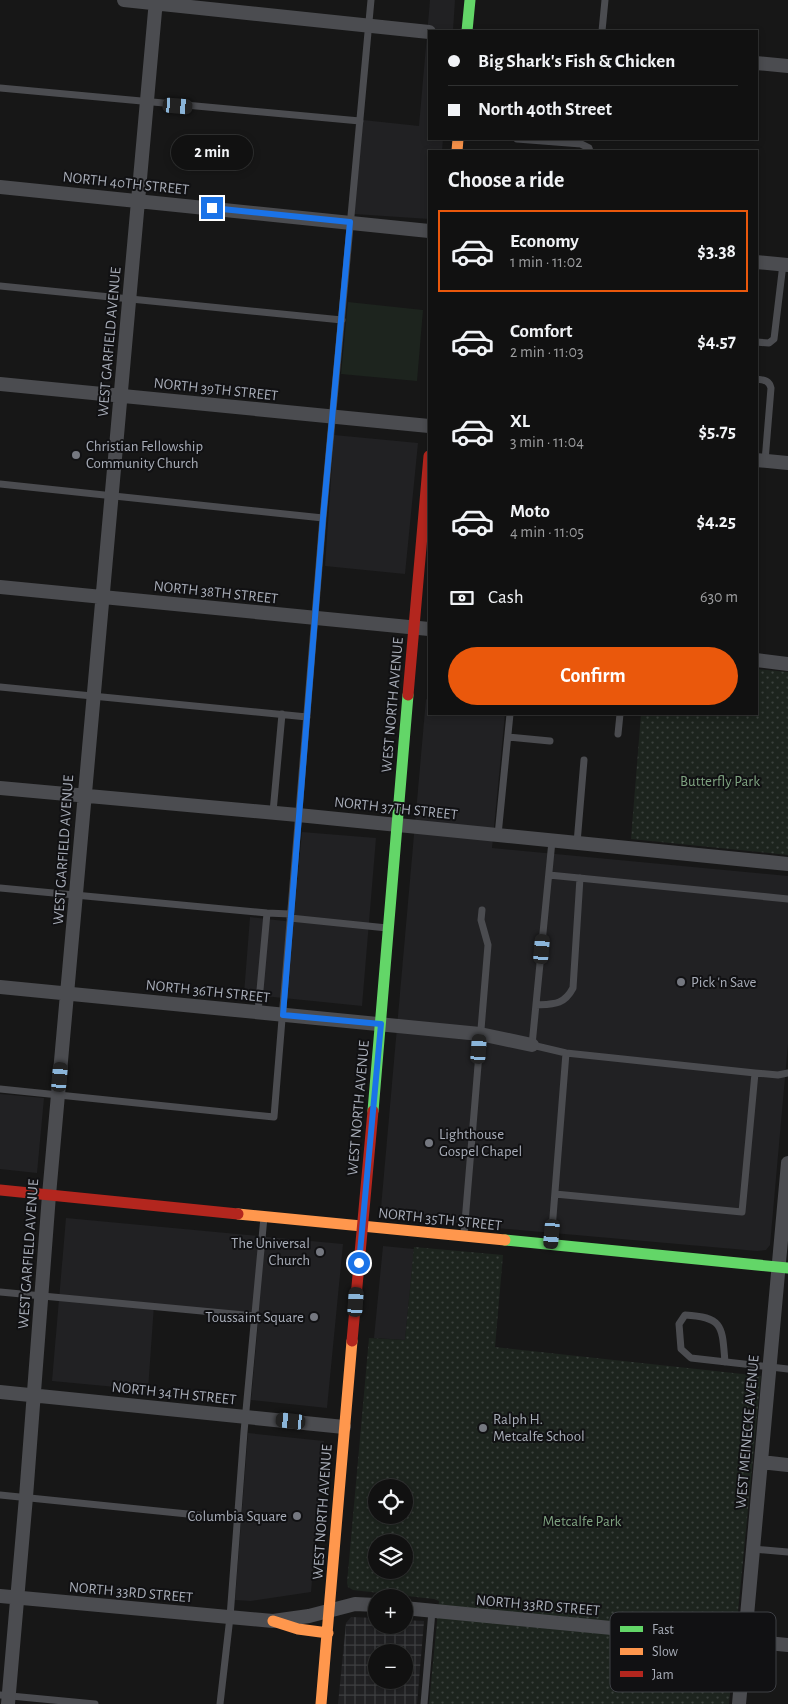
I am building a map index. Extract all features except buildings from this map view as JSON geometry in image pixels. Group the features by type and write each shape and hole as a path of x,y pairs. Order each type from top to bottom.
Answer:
{"main road":[{"path":"467,30 470,0"},
{"name":"WEST NORTH AVENUE","path":"322,1704 344,1427 381,1024 396,825 428,467"},
{"name":"NORTH 35TH STREET","path":"0,1190 784,1267"},
{"path":"272,1621 298,1629 328,1632"}],"street":[{"path":"124,0 428,32"},
{"name":"WEST GARFIELD AVENUE","path":"6,1698 18,1598 49,1195 85,796 84,786 156,2"},
{"path":"758,63 788,66"},
{"name":"NORTH 40TH STREET","path":"0,187 428,231"},
{"path":"758,262 785,264"},
{"name":"NORTH 39TH STREET","path":"0,384 428,426"},
{"path":"761,461 788,463"},
{"name":"NORTH 38TH STREET","path":"0,587 428,629"},
{"path":"758,660 788,664"},
{"name":"NORTH 37TH STREET","path":"0,788 273,812 788,864"},
{"name":"NORTH 36TH STREET","path":"0,987 480,1034 532,1045"},
{"name":"WEST MEINECKE AVENUE","path":"747,1612 770,1368 784,1267 788,1165"},
{"name":"NORTH 34TH STREET","path":"0,1392 344,1427"},
{"path":"760,1462 788,1465"},
{"name":"NORTH 33RD STREET","path":"0,1596 272,1621 309,1616 356,1604 368,1604"},
{"name":"NORTH 33RD STREET","path":"413,1609 610,1628"}],"lane":[{"path":"0,1089 274,1117 323,518 371,0"},
{"path":"602,30 605,0"},
{"path":"0,88 360,122"},
{"path":"530,140 581,144 590,150"},
{"path":"758,342 769,343 774,340 785,264"},
{"path":"0,286 342,320"},
{"path":"758,379 766,380 770,383 771,388 761,461"},
{"path":"0,484 323,518"},
{"path":"0,687 307,717"},
{"path":"273,812 282,714"},
{"path":"498,835 510,715"},
{"path":"618,734 620,715"},
{"path":"508,737 550,741"},
{"path":"577,844 584,760"},
{"path":"552,841 532,1045 566,1053 755,1073 788,1073"},
{"path":"549,875 788,899"},
{"path":"536,1005 560,1002 568,996 572,988 580,878"},
{"path":"0,888 290,916 388,928"},
{"path":"463,1236 488,945 481,920 482,910"},
{"path":"258,1012 266,914"},
{"path":"551,1245 566,1053"},
{"path":"555,1194 742,1212 755,1073"},
{"path":"220,1704 230,1617 245,1417 264,1216"},
{"path":"0,1292 255,1316"},
{"path":"725,1362 722,1331 717,1323 709,1318 684,1315 679,1324 681,1349 691,1358 770,1368 788,1369"},
{"path":"0,1495 237,1519"},
{"path":"753,1549 788,1552"},
{"path":"424,1704 432,1611"},
{"path":"6,1698 95,1704"}],"shaded area":[{"path":"430,0 455,0 453,30 428,30 428,140 443,140 442,150 428,150 428,219 354,214 363,120 419,126"},
{"path":"334,435 418,443 405,574 325,566"},
{"path":"426,699 428,700 428,715 505,715 492,848 788,876 788,1044 770,1245 766,1250 757,1251 497,1228 387,1215 383,1213 381,1208"},
{"path":"302,832 376,838 362,1006 244,994 250,917 293,922"},
{"path":"0,1094 44,1098 37,1173 0,1169"},
{"path":"66,1218 343,1244 327,1408 251,1400 259,1313 154,1305 148,1390 52,1381"},
{"path":"383,1246 414,1249 405,1340 374,1338"},
{"path":"248,1433 324,1441 311,1592 251,1601 235,1600"},
{"path":"351,1617 368,1618 368,1634 413,1634 413,1620 424,1621 417,1704 338,1704 346,1623"}],"green space":[{"path":"348,302 423,310 417,381 341,374"},
{"name":"Butterfly Park","path":"758,669 788,672 788,855 631,839 641,715 758,715"},
{"name":"Metcalfe Park","path":"414,1247 503,1255 495,1347 761,1376 738,1612 610,1612 610,1692 730,1692 729,1704 429,1704 439,1601 413,1597 413,1589 368,1589 368,1592 353,1590 348,1587 369,1338 405,1340"}],"traffic: fast":[{"path":"467,30 470,0"},
{"path":"373,1111 408,695"},
{"path":"505,1240 788,1268"}],"traffic: slow":[{"path":"457,150 458,140"},
{"path":"238,1214 505,1240"},
{"path":"321,1704 352,1341"},
{"path":"273,1621 298,1629 328,1633"}],"traffic: jam":[{"path":"408,695 428,467"},
{"path":"352,1341 373,1111"},
{"path":"0,1190 238,1214"}],"place":[{"name":"Christian Fellowship Community Church","path":"76,455"},
{"name":"Pick 'n Save","path":"681,982"},
{"name":"Lighthouse Gospel Chapel","path":"429,1143"},
{"name":"The Universal Church","path":"320,1252"},
{"name":"Toussaint Square","path":"314,1317"},
{"name":"Ralph H. Metcalfe School","path":"483,1428"},
{"name":"Columbia Square","path":"297,1516"}],"route":[{"path":"212,208 350,222 335,403 323,518 283,1015 381,1024 359,1263"}]}
